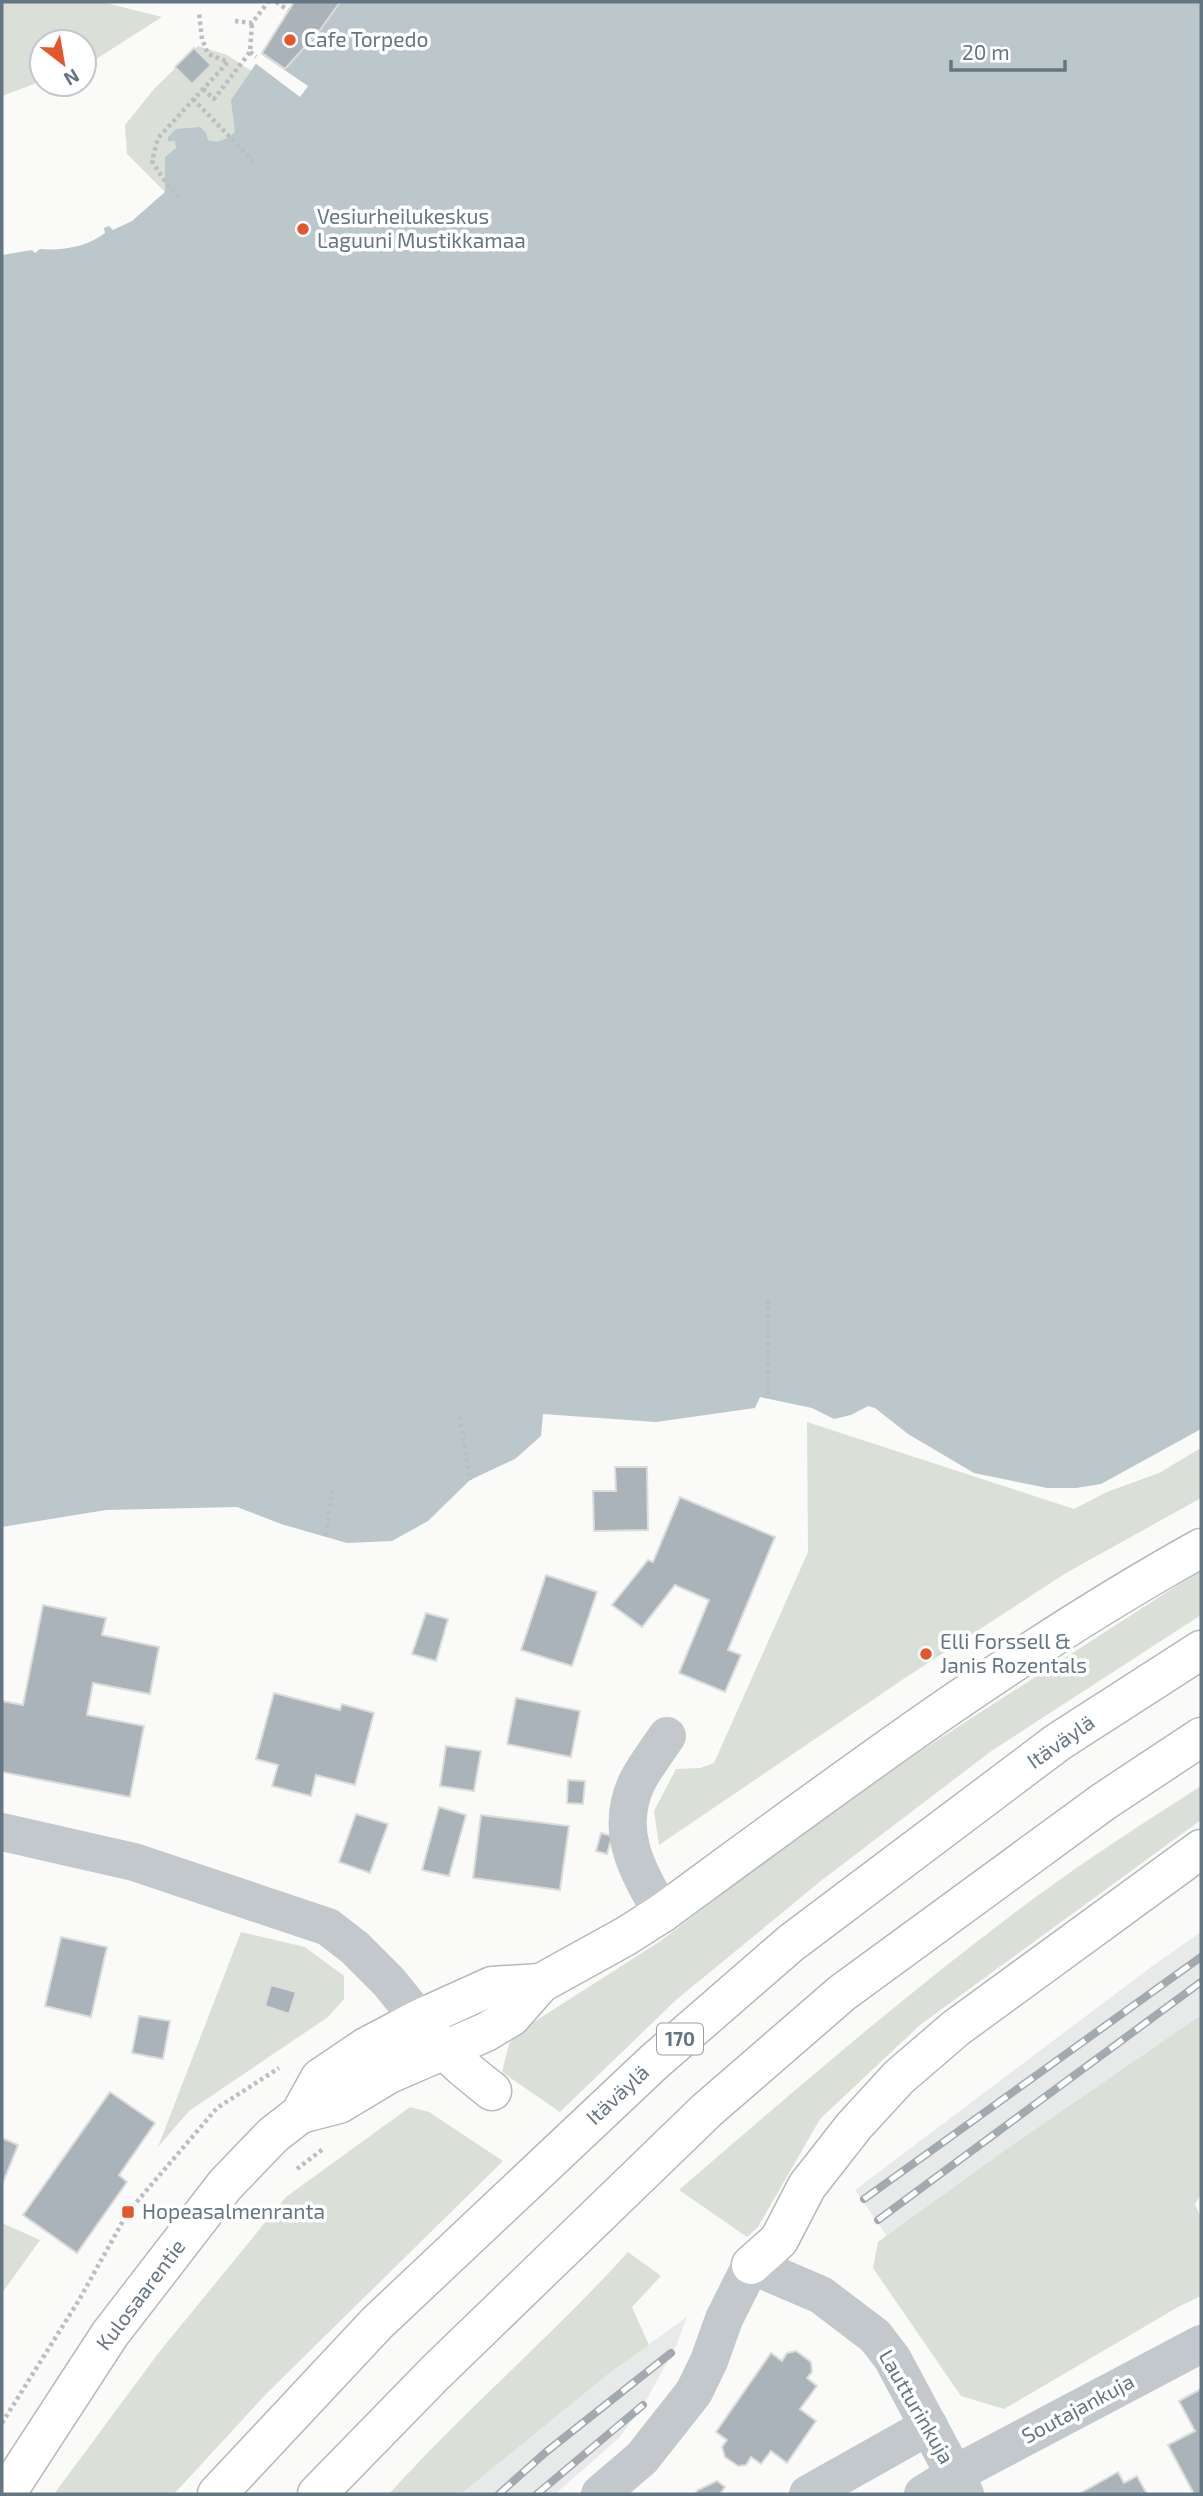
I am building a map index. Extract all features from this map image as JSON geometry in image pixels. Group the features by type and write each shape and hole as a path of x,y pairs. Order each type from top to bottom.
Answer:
{"main road":[{"name":"Kulosaarentie","path":"6,2494 110,2334 225,2185 273,2135 300,2115 339,2104 389,2074 444,2051 511,2017 541,1983 662,1913 873,1760 1011,1665 1148,1577 1201,1548"},
{"name":"Itäväylä","path":"217,2494 377,2323 655,2061 791,1943 1058,1742 1201,1650"},
{"path":"317,2494 435,2373 707,2110 842,1993 1103,1802 1201,1737"},
{"path":"740,2260 779,2240 807,2186 854,2126 899,2077 956,2028 1201,1849"},
{"name":"Kulosaarentie","path":"300,2115 320,2078 366,2047 492,1986 541,1983"},
{"path":"419,2020 444,2051 492,2091"}],"street":[{"path":"662,1913 635,1862 626,1818 638,1780 667,1736"},
{"path":"2,1832 134,1862 328,1927 355,1948 419,2020"},
{"path":"600,2494 642,2458 694,2392 724,2319 740,2260"},
{"name":"Lautturinkuja","path":"740,2260 821,2294 875,2336 892,2358 960,2484"},
{"name":"Soutajankuja","path":"923,2494 960,2484 1201,2344"},
{"path":"808,2494 929,2426"}],"path":[{"path":"203,89 214,99 250,52 252,23 268,2"},
{"path":"277,2 288,10"},
{"path":"179,197 152,161 158,138 228,62 208,54 202,40 199,13"},
{"path":"234,21 252,23"},
{"path":"250,52 256,58"},
{"path":"193,99 253,162"},
{"path":"768,1300 768,1398"},
{"path":"460,1417 470,1480"},
{"path":"327,1535 332,1488"},
{"path":"2,2423 79,2300 128,2212 217,2108 285,2064"},
{"path":"296,2170 327,2146"}],"shaded area":[{"path":"2,2 102,2 162,17 98,58 98,28 28,28 28,86 2,96"},
{"path":"298,2 1201,2 1201,1429 1101,1484 1076,1488 1047,1488 974,1473 908,1434 875,1408 868,1406 851,1415 834,1419 812,1408 760,1397 755,1408 656,1422 543,1414 541,1436 515,1459 470,1480 428,1521 392,1541 347,1543 281,1524 237,1507 106,1510 2,1527 2,255 74,247 98,238 105,233 104,228 109,226 113,230 132,221 165,192 165,157 176,148 175,141 168,141 168,137 176,129 200,127 208,140 215,141 226,139 235,132 231,100"},
{"name":"Vesiurheilukeskus Laguuni Mustikkamaa","path":"198,46 227,55 250,70 443,267 165,192 127,154 125,125 154,89"},
{"path":"807,1422 1074,1509 1107,1492 1159,1473 1201,1448 1201,1498 1066,1573 905,1678 659,1845 654,1811 676,1769 700,1768 714,1763 808,1552"},
{"path":"1201,1570 1201,1615 990,1752 822,1880 676,2000 560,2112 502,2072 509,2044 523,2029 659,1942 768,1859 919,1752"},
{"path":"1201,1786 1201,1820 920,2025 820,2119 758,2227 747,2237 679,2190 853,2041 987,1934 1074,1870"},
{"path":"241,1932 305,1947 344,1976 344,1999 328,2017 189,2111 158,2147"},
{"path":"1201,1932 1201,2015 1005,2150 887,2236 855,2190"},
{"path":"1201,2015 1201,2194 1195,2204 1201,2218 1201,2296 1004,2409 961,2396 873,2268 878,2242 1005,2150"},
{"path":"410,2107 429,2112 503,2161 267,2393 174,2494 54,2494 160,2351 286,2197"},
{"path":"2,2223 40,2240 2,2293"},
{"path":"628,2252 661,2276 632,2307 649,2345 612,2371 461,2494 389,2494 569,2313"},
{"path":"687,2317 676,2346 643,2406 618,2439 555,2494 461,2494 612,2371"}],"pier":[{"path":"261,54 308,86 300,97 255,63"}],"building":[{"name":"Cafe Torpedo","path":"294,2 340,2 320,30 285,69 262,53"},
{"path":"194,48 211,65 192,84 175,67"},
{"path":"615,1467 647,1467 648,1530 594,1531 593,1491 616,1491"},
{"path":"680,1497 775,1537 728,1650 741,1655 725,1692 679,1673 709,1600 675,1585 642,1627 612,1605 648,1560 653,1562"},
{"path":"546,1575 597,1592 572,1666 521,1650"},
{"path":"43,1605 106,1618 102,1635 159,1647 150,1694 93,1683 87,1715 144,1726 130,1797 2,1772 2,1701 23,1705"},
{"path":"426,1613 448,1619 436,1661 412,1654"},
{"path":"274,1693 340,1710 342,1704 374,1713 355,1785 316,1775 311,1796 272,1786 278,1765 256,1759"},
{"path":"516,1698 580,1711 571,1757 507,1744"},
{"path":"446,1746 481,1751 474,1791 440,1786"},
{"path":"568,1780 585,1781 583,1804 567,1803"},
{"path":"439,1807 466,1815 449,1876 422,1870"},
{"path":"356,1814 388,1824 370,1873 339,1862"},
{"path":"481,1815 569,1826 560,1890 473,1878"},
{"path":"601,1833 612,1836 607,1854 596,1851"},
{"path":"61,1937 107,1947 91,2017 45,2006"},
{"path":"271,1985 296,1992 289,2014 265,2006"},
{"path":"139,2016 170,2021 163,2059 132,2053"},
{"path":"110,2092 155,2123 119,2175 127,2182 77,2253 23,2215"},
{"path":"2,2138 18,2145 2,2185"},
{"path":"796,2351 811,2362 812,2372 807,2378 817,2386 800,2409 816,2421 787,2463 771,2451 761,2464 751,2457 746,2465 738,2466 725,2457 722,2447 727,2440 716,2432 771,2353 782,2361 787,2353"},
{"path":"1201,2389 1201,2494 1194,2494 1168,2445 1195,2431 1179,2401"},
{"path":"1118,2472 1124,2483 1137,2476 1147,2494 1079,2494"},
{"path":"717,2481 725,2487 720,2494 695,2494 698,2490"}],"railway":[{"path":"864,2199 1201,1957"},
{"path":"878,2220 1201,1982"},
{"path":"499,2494 546,2452 671,2353"},
{"path":"537,2494 643,2405"}],"place":[{"name":"Cafe Torpedo","path":"290,40"},
{"name":"Vesiurheilukeskus Laguuni Mustikkamaa","path":"303,229"},
{"name":"Elli Forssell & Janis Rozentals","path":"926,1654"},
{"name":"Hopeasalmenranta","path":"128,2212"}]}
